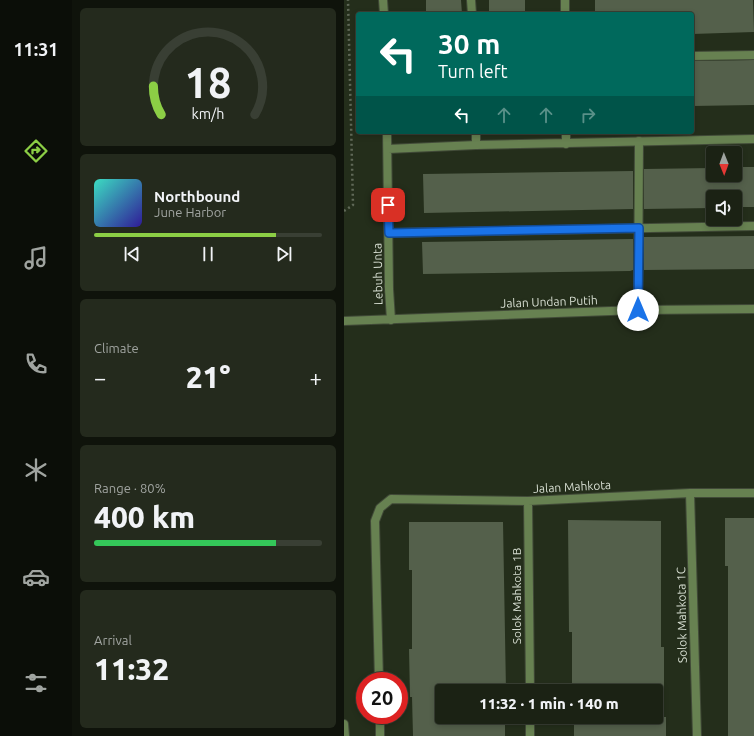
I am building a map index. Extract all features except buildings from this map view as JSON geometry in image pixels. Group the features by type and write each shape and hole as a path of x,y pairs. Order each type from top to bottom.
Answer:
{"street":[{"path":"383,0 384,12"},
{"path":"471,0 472,12"},
{"path":"565,0 565,12"},
{"path":"694,56 754,55"},
{"name":"Lebuh Unta","path":"387,134 389,289 391,320"},
{"path":"476,134 476,145"},
{"path":"566,134 566,144"},
{"path":"388,149 476,145 754,139"},
{"path":"638,310 639,142"},
{"path":"389,233 754,226"},
{"name":"Jalan Undan Putih","path":"344,321 638,310 754,309"},
{"name":"Jalan Mahkota","path":"379,672 375,521 380,508 391,499 528,501 690,493 754,493"},
{"name":"Solok Mahkota 1C","path":"690,493 697,736"},
{"name":"Solok Mahkota 1B","path":"528,501 530,684"},
{"path":"344,724 344,736"},
{"path":"380,724 380,736"},
{"path":"530,724 530,736"}],"path":[{"path":"344,211 352,205 348,0"}],"route":[{"path":"388,205 389,233 639,228 638,310"}]}
